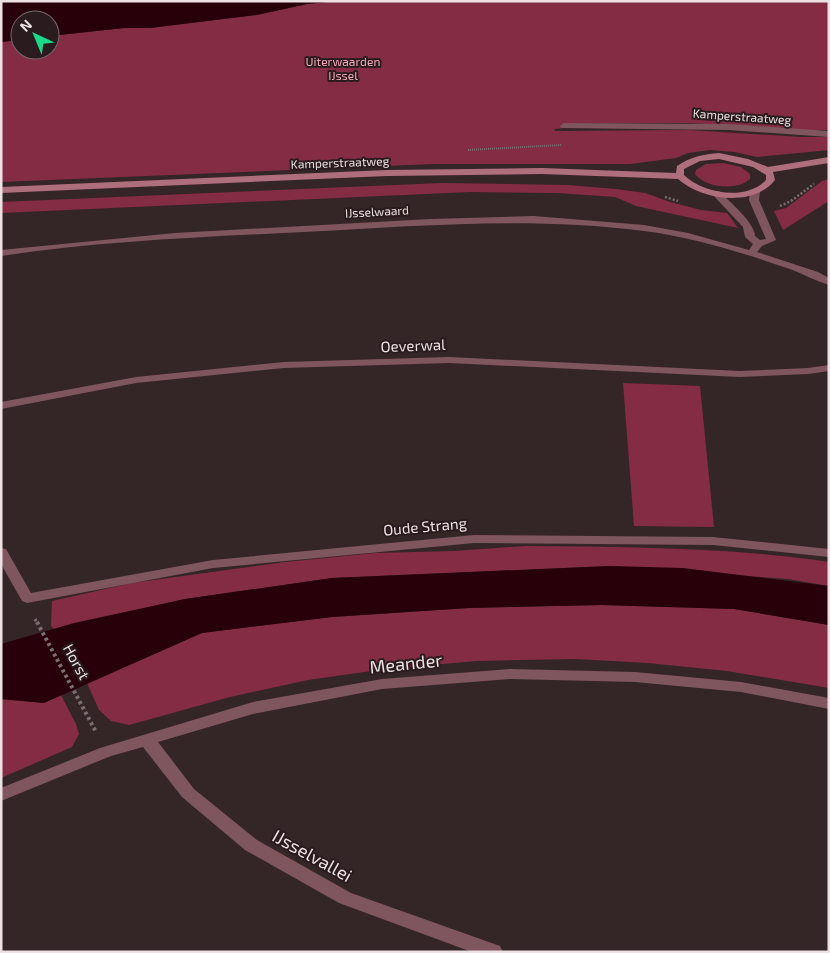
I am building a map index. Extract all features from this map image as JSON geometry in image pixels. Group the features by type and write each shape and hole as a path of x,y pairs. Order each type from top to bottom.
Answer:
{"main road":[{"path":"702,157 738,158 754,163 766,170 770,176 769,182 764,187 755,191 737,194 716,193 693,186 680,176 680,168 688,161 702,157"},
{"path":"766,170 829,160"},
{"name":"Kamperstraatweg","path":"1,190 387,173 542,171 680,176"}],"street":[{"name":"Kamperstraatweg","path":"564,126 728,127 829,134"},
{"path":"752,252 759,244 771,240 754,200 755,191"},
{"path":"716,193 747,226 750,231 750,237 759,244"},
{"name":"IJsselwaard","path":"1,253 26,249 175,236 534,218 644,228 688,236 752,252 794,266 829,282"},
{"name":"Oeverwal","path":"1,406 136,380 284,365 449,360 740,374 808,371 829,368"},
{"name":"Oude Strang","path":"1,552 27,598 213,564 474,539 713,541 829,553"},
{"name":"Meander","path":"1,795 106,752 253,708 382,684 510,674 635,677 741,687 829,704"},
{"name":"IJsselvallei","path":"147,740 188,793 251,845 345,898 494,952"}],"path":[{"path":"774,208 791,201 820,179"},
{"name":"Horst","path":"39,628 85,712"}],"green space":[{"name":"Uiterwaarden IJssel","path":"337,1 829,1 829,130 688,123 575,123 564,128 554,129 555,131 689,130 829,137 829,150 757,157 734,152 710,150 688,153 676,158 630,164 433,164 1,182 1,42 10,41 10,60 60,60 60,35 124,28 150,28 257,15 307,4"},
{"path":"724,163 741,167 750,174 750,179 738,185 722,186 706,182 695,174 696,170 706,164"},
{"path":"829,179 829,201 783,230 774,211 786,208 822,181"},
{"path":"442,183 567,185 645,193 701,210 727,213 738,228 636,206 615,197 557,193 470,192 1,213 1,202"},
{"path":"623,383 700,386 714,527 634,526"},
{"path":"525,546 753,553 829,562 829,586 788,579 610,566 332,578 185,599 54,629 51,626 52,601 132,583 285,562 375,553 454,551"},
{"path":"602,605 734,609 829,625 829,688 727,671 648,663 575,659 477,661 385,669 308,680 230,697 129,725 111,721 99,710 87,683 202,633 332,617 469,608"},
{"path":"61,695 79,734 72,747 1,778 1,699 44,703"}],"shaded area":[{"path":"1,1 337,1 307,4 257,15 150,28 124,28 60,35 60,10 10,10 10,41 1,42"},
{"path":"610,566 683,568 829,586 829,625 734,609 602,605 469,608 332,617 202,633 44,703 1,699 1,644 74,623 185,599 332,578"}]}
